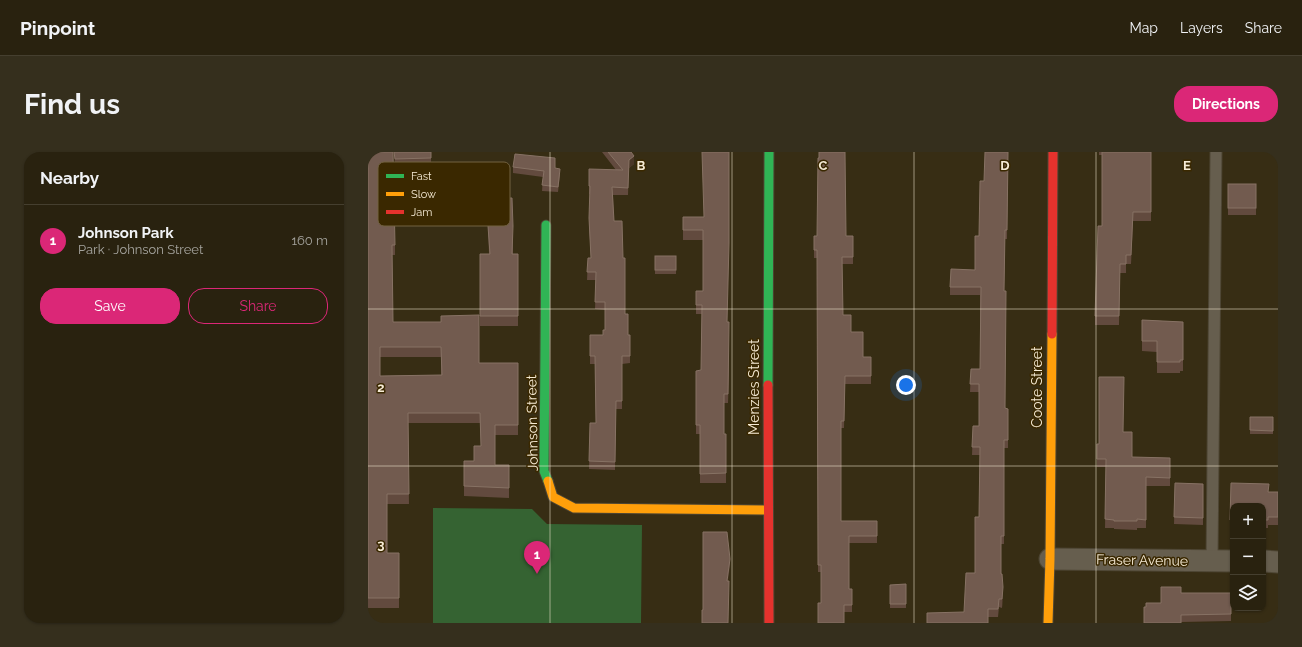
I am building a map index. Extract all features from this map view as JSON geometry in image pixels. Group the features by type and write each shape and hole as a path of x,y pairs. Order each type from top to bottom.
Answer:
{"street":[{"name":"Menzies Street","path":"769,152 769,623"},
{"name":"Coote Street","path":"1048,623 1050,559 1053,152"},
{"name":"Johnson Street","path":"546,225 544,471 553,497 574,508 768,510"},
{"name":"Fraser Avenue","path":"1050,559 1230,561"},
{"path":"1266,561 1278,562"}],"lane":[{"path":"1212,561 1216,152"}],"green space":[{"path":"433,508 532,509 547,524 642,525 641,623 433,623"}],"building":[{"path":"368,152 393,152 393,162 378,162 378,226 395,226 395,245 392,245 393,322 441,322 441,316 479,315 479,363 518,363 518,425 495,425 495,465 509,465 509,488 464,486 464,461 474,461 474,446 481,446 480,413 408,413 409,494 387,494 387,553 399,553 399,598 368,598","holes":["380,347 441,347 442,375 380,376"]},
{"path":"394,152 431,152 431,158 395,159"},
{"path":"608,152 631,152 634,156 629,160 628,188 612,187 614,221 622,221 623,258 625,258 625,314 628,314 628,335 630,335 630,356 622,356 622,401 616,401 615,462 589,461 590,423 596,423 595,356 590,356 590,335 603,335 603,330 605,330 605,302 595,302 596,272 587,272 588,258 591,258 589,169 623,170"},
{"path":"702,152 729,152 727,322 729,322 728,394 724,394 726,473 700,474 700,425 696,425 696,371 701,370 702,305 696,305 696,291 703,291 703,230 683,230 683,217 704,217"},
{"path":"819,152 845,152 846,236 853,236 853,257 842,257 843,315 851,315 851,332 863,332 863,357 871,357 871,376 845,376 844,421 841,421 841,521 877,521 877,536 849,536 849,589 852,589 852,605 844,605 844,623 818,623 818,603 821,603 821,565 818,565 817,250 814,250 814,236 817,236"},
{"path":"985,152 1008,152 1007,230 1005,230 1004,291 1006,291 1005,408 1008,409 1008,440 1004,440 1004,536 1001,536 1002,599 999,599 998,609 988,609 988,623 927,623 927,613 964,612 966,573 975,573 975,517 979,517 980,447 972,447 973,426 979,426 979,384 970,384 971,369 980,369 981,287 950,287 951,269 975,270 975,236 979,236 980,181 984,181"},
{"path":"1102,152 1151,152 1151,212 1133,212 1131,255 1126,255 1126,264 1120,264 1119,316 1095,316 1098,226 1102,226"},
{"path":"515,154 555,158 555,168 560,169 558,187 542,185 544,171 513,167"},
{"path":"1228,184 1256,184 1256,208 1228,208"},
{"path":"510,198 512,198 512,254 518,254 518,316 480,316 480,254 490,254 488,226 510,226"},
{"path":"655,256 676,256 676,270 655,270"},
{"path":"1142,320 1183,322 1183,360 1180,360 1180,362 1157,362 1157,341 1142,341"},
{"path":"1099,377 1124,377 1123,432 1132,432 1132,457 1170,458 1170,478 1146,477 1146,520 1137,519 1137,521 1114,521 1105,519 1106,459 1097,459 1097,444 1099,444"},
{"path":"1250,417 1273,417 1273,431 1250,430"},
{"path":"1175,483 1203,484 1203,518 1174,517"},
{"path":"1231,483 1269,484 1268,492 1278,492 1278,517 1268,517 1268,520 1266,520 1266,503 1230,503"},
{"path":"703,532 727,532 730,559 727,581 729,581 728,623 702,623"},
{"path":"906,584 906,604 890,604 890,585"},
{"path":"1161,587 1181,587 1181,593 1230,593 1231,614 1181,615 1181,623 1144,623 1144,607 1146,607 1146,603 1161,603"}],"traffic: fast":[{"path":"768,385 769,152"},
{"path":"546,225 544,471 548,481"}],"traffic: slow":[{"path":"1048,623 1052,334"},
{"path":"548,481 553,497 574,508 768,510"}],"traffic: jam":[{"path":"1052,334 1053,152"},
{"path":"768,385 769,623"}],"place":[{"name":"Johnson Park","path":"537,574"}]}
